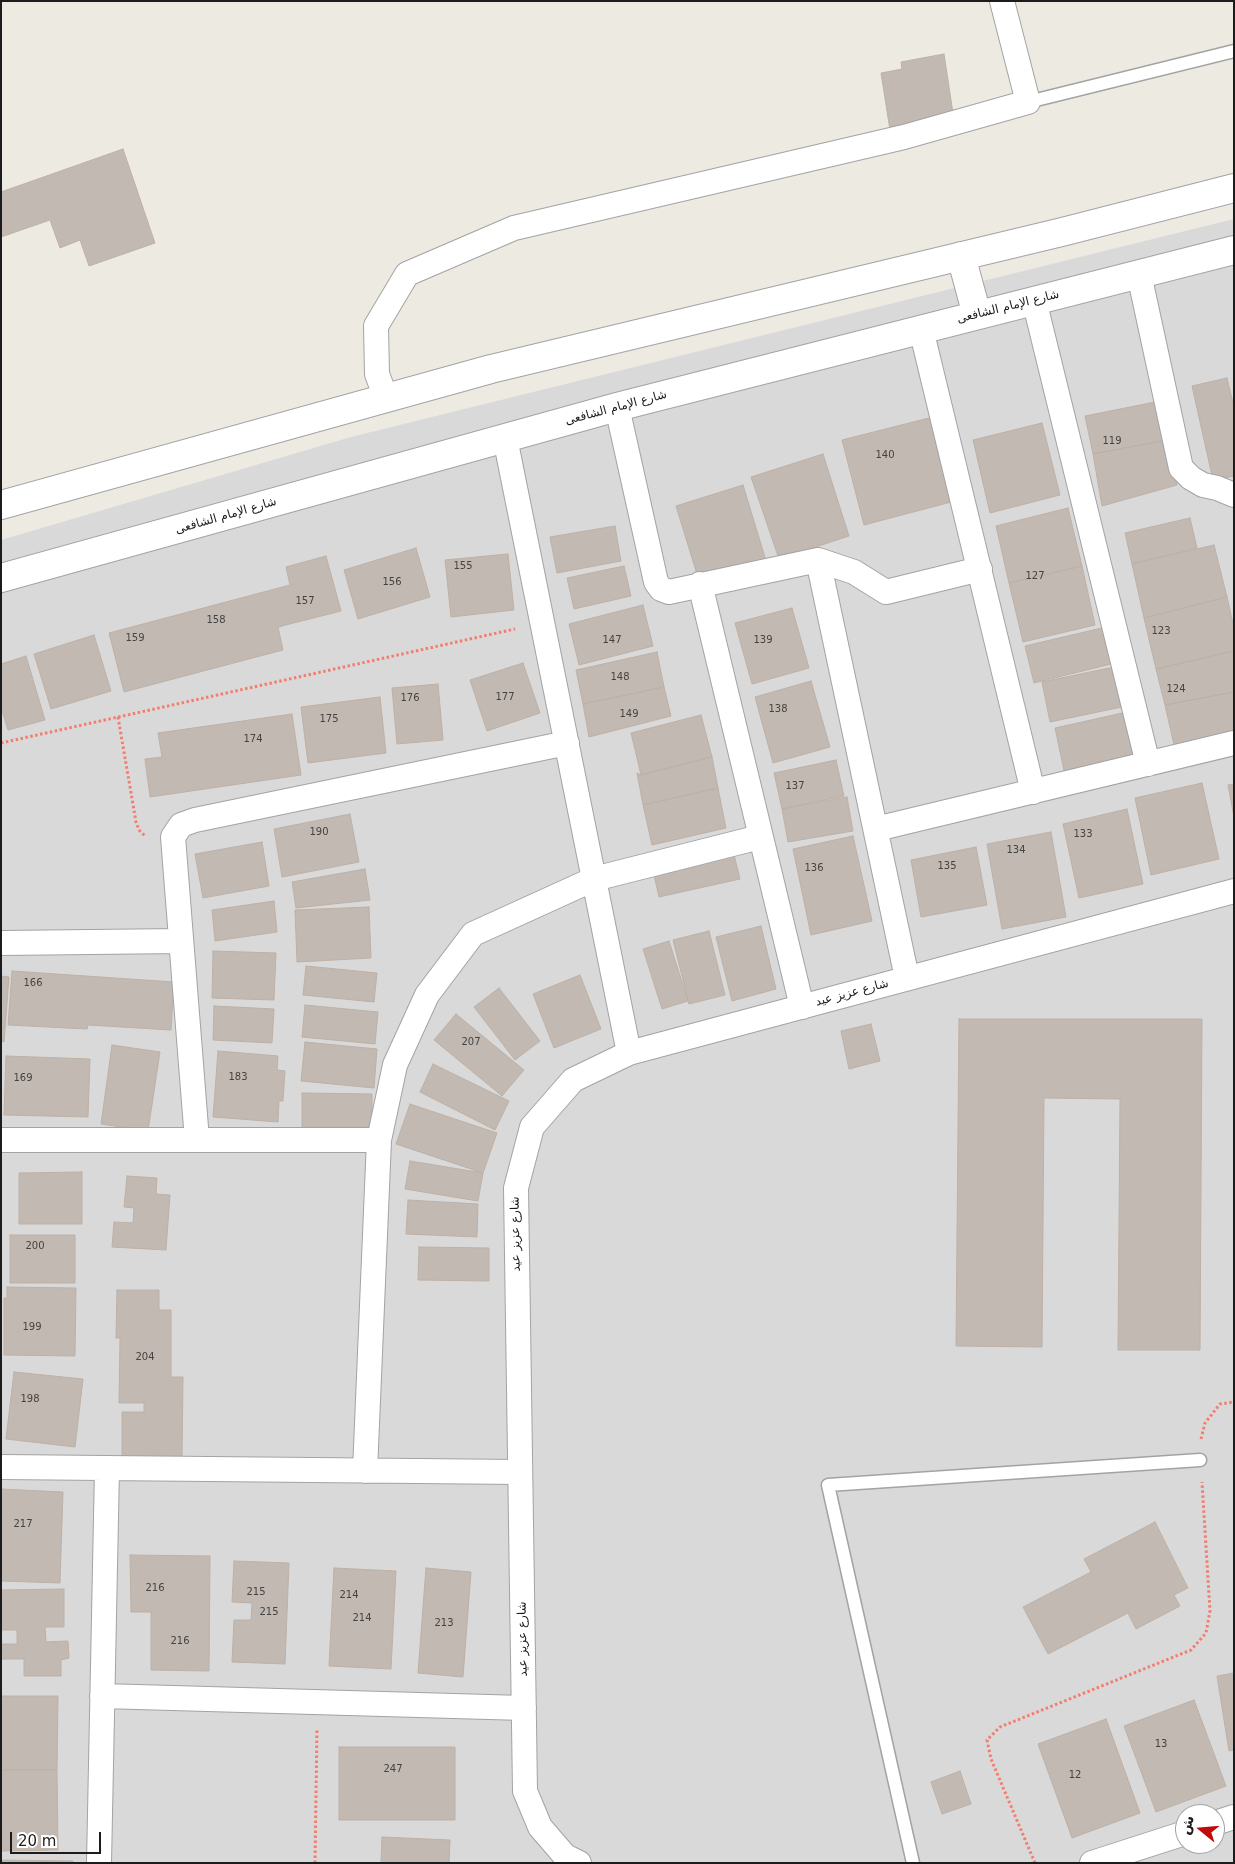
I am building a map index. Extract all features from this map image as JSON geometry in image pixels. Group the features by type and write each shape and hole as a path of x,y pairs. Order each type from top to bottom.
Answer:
{"street":[{"path":"386,398 377,374 376,326 407,274 514,228 904,137 1028,102 1002,1"},
{"path":"1,505 500,366 1062,232 1234,188"},
{"name":"شارع الإمام الشافعى","path":"1,578 617,407 1234,250"},
{"path":"961,256 977,315"},
{"path":"1139,274 1181,468 1190,478 1203,485 1234,495"},
{"path":"1034,300 1148,764"},
{"path":"922,329 1033,792"},
{"path":"617,407 656,582 661,589 669,592 818,560 854,572 886,592 980,569"},
{"path":"505,438 629,1053"},
{"path":"818,560 907,978"},
{"path":"700,584 802,1007"},
{"path":"197,1140 173,837 181,825 195,820 567,743"},
{"path":"876,829 1234,743"},
{"path":"365,1471 379,1140 395,1065 427,995 473,934 594,879 760,837"},
{"name":"شارع عزيز عيد","path":"579,1863 565,1856 540,1827 525,1791 516,1188 532,1127 573,1080 629,1053 1234,891"},
{"path":"1,943 181,940"},
{"path":"1,1140 379,1140"},
{"path":"1,1467 520,1472"},
{"path":"99,1863 107,1468"},
{"path":"102,1696 524,1708"},
{"path":"1092,1863 1175,1836"}],"lane":[{"path":"1028,102 1234,52"},
{"path":"913,1863 828,1485 1200,1460"}],"path":[{"path":"1,744 542,623"},
{"path":"118,718 139,830 146,837 173,837"},
{"path":"1035,1863 990,1759 987,1740 1000,1727 1191,1650 1206,1633 1210,1611 1199,1448 1205,1423 1220,1404 1234,1402"},
{"path":"315,1863 317,1702"}],"shaded area":[{"path":"1234,219 1234,1863 1,1863 1,540 351,437"}],"building":[{"path":"944,54 954,120 890,130 881,73 902,69 901,62"},
{"path":"123,149 155,243 89,266 80,240 60,248 50,220 1,237 1,192"},
{"path":"1227,378 1234,407 1234,476 1213,480 1192,386"},
{"path":"1160,401 1167,440 1093,454 1085,416"},
{"path":"933,417 955,501 864,525 842,440"},
{"path":"1042,423 1060,495 990,513 973,440"},
{"path":"1167,440 1177,485 1102,506 1093,454"},
{"path":"823,454 849,536 779,559 751,477"},
{"path":"743,485 767,564 700,584 676,506"},
{"path":"1068,508 1082,566 1009,583 996,526"},
{"path":"1190,518 1197,548 1132,564 1125,533"},
{"path":"615,526 621,561 557,573 550,537"},
{"path":"1214,545 1227,597 1144,618 1132,564"},
{"path":"416,548 430,597 358,619 344,570"},
{"path":"508,554 514,610 451,617 445,560"},
{"path":"326,556 341,611 278,627 283,650 124,692 109,633 290,585 286,567"},
{"path":"624,566 631,596 574,609 567,578"},
{"path":"1082,566 1095,625 1023,642 1009,583"},
{"path":"1227,597 1234,628 1234,651 1156,669 1144,618"},
{"path":"643,605 653,646 579,665 569,624"},
{"path":"792,608 809,668 752,684 735,623"},
{"path":"1106,627 1115,663 1034,683 1025,646"},
{"path":"94,635 111,691 51,709 34,654"},
{"path":"1234,651 1234,692 1165,705 1156,669"},
{"path":"657,652 664,687 583,704 576,670"},
{"path":"26,656 45,720 8,730 1,707 1,664"},
{"path":"523,663 540,713 487,731 470,680"},
{"path":"1114,667 1122,707 1050,722 1042,682"},
{"path":"811,681 830,747 773,763 755,697"},
{"path":"438,684 443,740 397,744 392,688"},
{"path":"664,687 671,716 589,737 583,704"},
{"path":"1234,692 1234,734 1174,745 1165,705"},
{"path":"380,697 386,753 308,763 301,707"},
{"path":"1127,712 1137,759 1065,775 1055,728"},
{"path":"292,714 301,775 150,797 145,759 162,757 158,733"},
{"path":"701,715 712,757 641,775 631,733"},
{"path":"712,757 718,788 643,805 637,773 641,775"},
{"path":"836,760 844,796 782,809 774,773"},
{"path":"1202,783 1219,859 1151,875 1135,798"},
{"path":"1234,784 1234,817 1228,785"},
{"path":"718,788 726,828 652,845 643,805"},
{"path":"847,797 853,831 788,842 782,809"},
{"path":"1127,809 1143,884 1079,898 1063,824"},
{"path":"350,814 359,862 282,877 274,829"},
{"path":"1051,832 1066,917 1002,929 987,844"},
{"path":"853,836 872,921 811,935 793,849"},
{"path":"730,838 740,879 659,897 650,857"},
{"path":"262,842 269,886 203,898 195,854"},
{"path":"976,847 987,905 921,917 911,860"},
{"path":"365,869 370,900 296,908 292,882"},
{"path":"274,901 277,932 215,941 212,910"},
{"path":"369,907 371,958 297,962 295,910"},
{"path":"761,926 776,989 732,1001 716,937"},
{"path":"709,931 725,995 689,1004 673,940"},
{"path":"669,941 688,1001 662,1009 643,949"},
{"path":"213,951 276,953 274,1000 212,998"},
{"path":"306,966 377,973 374,1002 303,995"},
{"path":"12,971 174,982 171,1030 88,1025 87,1029 8,1025"},
{"path":"580,975 601,1029 554,1048 533,994"},
{"path":"1,976 9,977 4,1042 1,1041"},
{"path":"499,988 540,1041 515,1060 474,1007"},
{"path":"305,1005 378,1012 375,1044 302,1037"},
{"path":"214,1006 274,1009 272,1043 213,1040"},
{"path":"456,1014 524,1070 502,1096 434,1040"},
{"path":"959,1019 1202,1019 1200,1350 1118,1350 1120,1099 1044,1098 1042,1347 956,1346"},
{"path":"871,1024 880,1061 849,1069 841,1031"},
{"path":"305,1042 377,1049 374,1088 301,1081"},
{"path":"112,1045 160,1052 148,1131 101,1124"},
{"path":"218,1051 278,1056 277,1070 285,1071 283,1101 279,1101 278,1122 213,1117"},
{"path":"6,1056 90,1059 88,1117 4,1115"},
{"path":"433,1064 509,1101 495,1130 420,1092"},
{"path":"302,1093 372,1094 372,1127 302,1127"},
{"path":"410,1104 497,1133 483,1173 396,1144"},
{"path":"410,1161 483,1173 478,1201 405,1189"},
{"path":"82,1172 82,1224 19,1224 19,1173"},
{"path":"127,1176 157,1178 156,1194 170,1195 166,1250 112,1247 114,1222 133,1223 134,1208 124,1207"},
{"path":"408,1200 478,1204 477,1237 406,1234"},
{"path":"10,1235 75,1235 75,1283 10,1283"},
{"path":"419,1247 489,1248 489,1281 418,1280"},
{"path":"7,1287 76,1288 75,1356 4,1355 4,1298 7,1298"},
{"path":"117,1290 159,1290 159,1310 171,1310 171,1377 183,1377 182,1457 122,1458 122,1412 144,1412 144,1403 119,1403 120,1338 116,1338"},
{"path":"14,1372 83,1379 75,1447 6,1439"},
{"path":"1,1489 63,1492 60,1583 1,1581"},
{"path":"1155,1522 1188,1588 1174,1595 1180,1606 1136,1629 1128,1613 1048,1654 1023,1607 1091,1572 1084,1559"},
{"path":"130,1555 210,1556 209,1671 151,1670 151,1612 131,1612"},
{"path":"234,1561 289,1563 285,1664 232,1662 234,1620 251,1620 252,1603 232,1602"},
{"path":"334,1568 396,1571 391,1669 329,1666"},
{"path":"426,1568 471,1572 463,1677 418,1673"},
{"path":"64,1589 64,1627 45,1627 46,1642 68,1641 69,1658 61,1660 61,1676 24,1676 24,1659 1,1659 1,1644 17,1644 17,1630 1,1630 1,1590"},
{"path":"1234,1673 1234,1750 1229,1751 1217,1676"},
{"path":"1,1696 58,1696 57,1770 1,1770"},
{"path":"1194,1700 1226,1786 1156,1812 1124,1726"},
{"path":"1106,1719 1140,1813 1072,1838 1038,1744"},
{"path":"339,1747 455,1747 455,1820 339,1820"},
{"path":"1,1770 57,1770 58,1850 1,1851"},
{"path":"960,1771 971,1804 942,1814 931,1782"},
{"path":"382,1837 450,1840 449,1863 381,1863"},
{"path":"1,1860 73,1861 73,1863 1,1863"}]}
